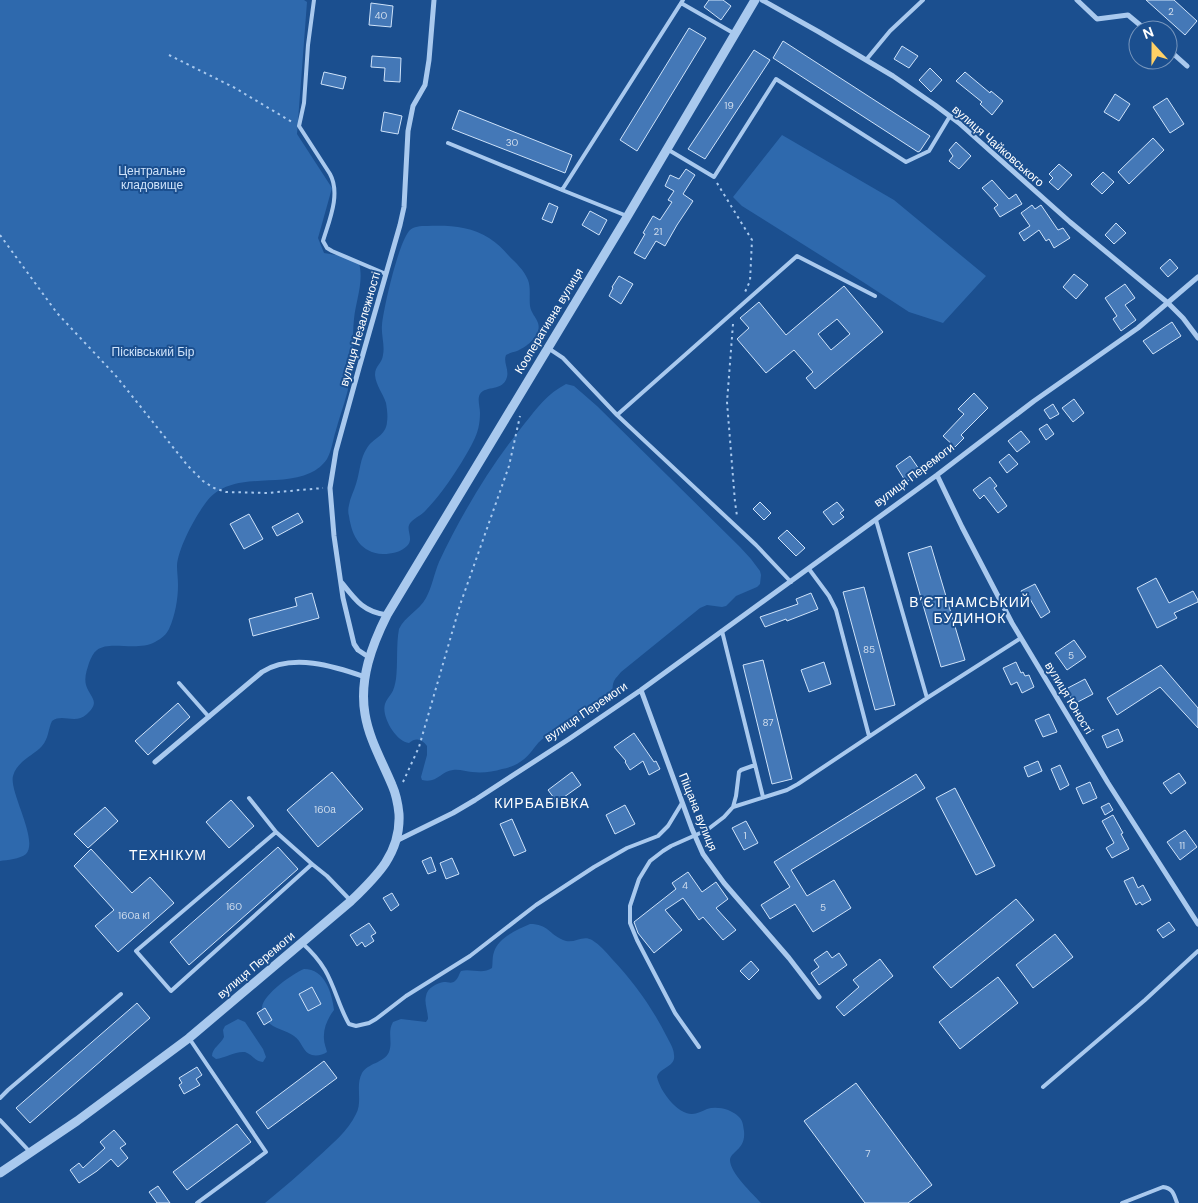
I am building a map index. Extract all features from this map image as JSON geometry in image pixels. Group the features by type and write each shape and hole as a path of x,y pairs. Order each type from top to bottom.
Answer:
{"street":[{"name":"вулиця Незалежності","path":"370,658 358,650 354,644 343,598 334,536 330,488 336,450 404,207 408,131 413,106 425,85 430,60 434,0"},
{"name":"Кооперативна вулиця","path":"396,841 399,825 396,796 368,730 364,704 365,677 379,632 755,0"},
{"name":"вулиця Чайковського","path":"762,0 866,60 950,116 1070,222 1168,304 1183,318 1198,338"},
{"path":"1077,0 1097,19 1128,15 1134,20"},
{"path":"1178,58 1187,66"},
{"name":"вулиця Перемоги","path":"0,1173 77,1121 189,1038 370,883 386,864 396,841 445,818 475,800 641,690 876,520 1034,401 1115,345 1168,304 1198,277"},
{"name":"вулиця Юності","path":"937,475 962,527 1021,638 1108,783 1198,924"},
{"path":"340,580 355,600 370,611 388,615"},
{"path":"156,762 262,672 272,666 281,663 302,662 337,668 365,677"},
{"name":"Піщана вулиця","path":"641,690 682,803 703,854 715,873 794,965 819,998"}],"lane":[{"path":"314,0 308,45 304,103 299,126 330,174 335,186 333,205 323,241 332,251 386,274"},
{"path":"866,60 890,31 923,0"},
{"path":"562,190 682,1 735,34"},
{"path":"667,149 714,177 776,79 906,162 929,151 950,116"},
{"path":"448,143 627,217"},
{"path":"617,414 798,256 875,296"},
{"path":"548,348 563,358 617,414 769,557 791,582"},
{"path":"876,520 927,698"},
{"path":"809,569 836,610 869,736"},
{"path":"722,631 763,797"},
{"path":"733,807 787,790 798,784 1021,638"},
{"path":"179,683 209,717"},
{"path":"699,1047 674,1013 637,940 629,918 630,906 639,880 650,861 671,846 707,830 724,817 733,807 739,772 755,765"},
{"path":"249,798 276,832 327,876 351,901"},
{"path":"302,943 325,969 349,1024 356,1026 369,1023 406,996 470,956 542,901 594,867 627,848 658,836 668,826 682,803"},
{"path":"276,832 136,951 171,991 312,864"},
{"path":"1043,1087 1145,1000 1198,951"},
{"path":"0,1098 121,994"},
{"path":"189,1038 266,1152 197,1203"},
{"path":"0,1120 31,1153"},
{"path":"1122,1203 1163,1187 1172,1191 1177,1203"}],"path":[{"path":"169,55 235,88 299,126"},
{"path":"714,177 752,240 750,281 733,316 727,402 735,502 739,528"},
{"path":"0,235 57,313 116,376 188,466 203,481 214,488 226,492 267,493 330,488"},
{"path":"396,796 418,747 460,604 509,466 520,412"}],"green space":[{"name":"Пісківський Бір","path":"0,0 304,0 307,2 297,134 332,188 318,238 324,253 348,257 359,263 361,277 354,319 350,382 327,459 320,467 310,473 284,479 242,482 217,492 207,501 184,541 178,559 177,602 167,633 148,645 109,646 102,647 96,651 89,663 86,676 86,685 94,703 91,710 78,719 60,718 52,721 44,743 18,766 15,771 13,783 27,827 29,847 23,856 0,861"},
{"path":"782,135 894,200 986,276 943,323 909,312 742,206 733,197"},
{"path":"420,226 451,226 482,234 500,246 520,267 528,280 530,303 532,313 539,327 538,332 529,344 506,355 507,377 505,382 480,394 480,420 475,439 439,495 409,525 410,540 407,546 393,553 375,553 363,547 355,537 348,512 361,461 370,445 384,431 387,422 386,403 375,375 383,355 382,325 392,276 400,249 411,229"},
{"path":"566,384 574,386 597,406 740,547 760,571 760,584 736,596 726,606 707,605 700,608 621,672 614,681 610,695 598,707 571,727 544,738 522,761 511,767 495,771 470,772 453,770 435,779 422,780 427,746 419,740 409,743 399,738 387,721 384,709 393,691 396,679 399,629 426,598 439,562 457,526 500,456 543,401"},
{"path":"530,924 541,926 563,940 571,941 588,938 592,940 603,949 628,977 656,1016 673,1050 673,1062 661,1071 657,1077 665,1095 675,1106 686,1113 694,1114 711,1108 719,1108 736,1114 742,1122 744,1137 741,1146 731,1157 731,1165 742,1183 761,1203 265,1203 299,1175 349,1126 358,1109 359,1083 362,1073 368,1067 387,1056 390,1044 390,1030 393,1022 401,1019 426,1022 428,1019 426,999 430,988 444,982 454,982 461,971 484,971 492,968 493,954 500,942"},
{"path":"304,969 311,970 322,977 333,1003 334,1010 324,1031 327,1052 320,1055 309,1054 297,1038 270,1024 262,1013 262,1007 268,996 286,980"},
{"path":"238,1019 245,1022 263,1049 266,1057 263,1062 258,1061 245,1052 216,1059 212,1056 213,1051 224,1037 223,1030 225,1026"}],"building":[{"path":"709,0 723,0 731,6 721,20 704,7"},
{"path":"1146,0 1174,0 1197,21 1185,35 1178,29 1178,20 1168,20"},
{"path":"371,3 393,6 391,27 369,25"},
{"path":"689,28 706,38 637,151 620,140"},
{"path":"783,41 930,136 920,151 918,152 773,58"},
{"path":"902,46 918,56 909,68 894,59"},
{"path":"754,50 770,60 705,159 688,149"},
{"path":"372,56 401,58 400,82 384,81 385,68 371,67"},
{"path":"930,68 942,80 931,92 919,80"},
{"path":"324,72 346,77 343,89 321,84"},
{"path":"965,72 990,93 991,91 1003,101 992,115 980,104 982,102 956,81"},
{"path":"1115,94 1130,104 1119,121 1104,112"},
{"path":"1167,98 1184,124 1170,133 1153,107"},
{"path":"459,110 572,155 565,173 452,129"},
{"path":"384,112 402,116 398,134 381,131"},
{"path":"1153,138 1164,150 1129,184 1118,172"},
{"path":"956,142 971,156 959,169 949,161 953,156 949,150"},
{"path":"1059,164 1072,175 1058,190 1049,182 1053,178 1049,174"},
{"path":"686,169 695,175 683,194 693,201 665,246 656,241 645,259 634,253 645,234 643,233 653,216 660,220 672,202 668,200 674,191 665,186 670,175 679,179"},
{"path":"1103,172 1114,182 1102,194 1091,184"},
{"path":"992,180 1009,199 1016,194 1022,204 1000,217 994,208 998,205 982,188"},
{"path":"549,203 558,207 552,223 542,219"},
{"path":"1032,205 1035,209 1041,205 1058,230 1063,228 1070,238 1054,248 1049,239 1046,241 1039,230 1024,241 1019,233 1030,226 1021,213"},
{"path":"590,211 607,220 599,235 582,225"},
{"path":"1116,223 1126,233 1114,244 1105,235"},
{"path":"1170,259 1178,268 1168,277 1160,268"},
{"path":"1074,274 1088,285 1076,299 1063,287"},
{"path":"619,276 633,284 621,304 609,296"},
{"path":"1125,284 1135,298 1125,305 1136,320 1121,331 1113,319 1117,316 1105,298"},
{"path":"844,286 883,332 815,389 806,378 813,372 794,350 766,373 737,339 749,328 740,318 759,302 786,335","holes":["837,319 850,334 831,350 818,334"]},
{"path":"1172,322 1181,336 1153,354 1143,341"},
{"path":"974,393 988,408 961,435 964,438 955,447 943,436 964,414 958,409"},
{"path":"1074,399 1084,413 1073,422 1062,408"},
{"path":"1053,404 1059,414 1050,419 1044,410"},
{"path":"1047,424 1054,434 1046,440 1039,429"},
{"path":"1021,431 1030,442 1017,452 1008,441"},
{"path":"1009,454 1018,464 1007,473 999,462"},
{"path":"910,456 921,472 906,482 896,466"},
{"path":"990,477 997,486 994,488 1007,506 998,513 984,495 980,499 973,490"},
{"path":"760,502 771,513 764,520 753,509"},
{"path":"837,502 844,510 840,513 844,517 833,525 823,512"},
{"path":"298,513 303,522 277,536 272,527"},
{"path":"249,514 263,539 244,549 230,524"},
{"path":"787,530 805,548 796,556 778,538"},
{"path":"931,546 965,660 941,667 908,553"},
{"path":"1156,578 1169,603 1193,591 1198,600 1198,602 1174,613 1177,618 1157,628 1137,588"},
{"path":"1035,584 1050,612 1041,618 1030,599 1026,601 1021,591"},
{"path":"864,587 895,705 875,710 843,592"},
{"path":"312,593 319,618 253,636 249,619 297,606 295,598"},
{"path":"811,593 818,609 765,627 760,617 798,604 796,599"},
{"path":"1074,640 1086,657 1067,670 1055,653"},
{"path":"763,660 792,779 772,784 743,665"},
{"path":"824,662 831,684 809,692 801,670"},
{"path":"1016,662 1021,673 1023,672 1025,676 1029,675 1034,687 1022,693 1017,682 1011,685 1003,668"},
{"path":"1161,665 1198,708 1198,728 1160,687 1117,715 1107,698"},
{"path":"1085,679 1093,694 1074,704 1066,689"},
{"path":"178,703 190,717 148,755 135,741"},
{"path":"1049,714 1057,732 1043,737 1035,720"},
{"path":"1118,729 1123,741 1107,748 1102,736"},
{"path":"634,733 660,769 649,775 643,761 630,770 626,761 614,747"},
{"path":"1038,761 1042,771 1028,777 1024,767"},
{"path":"1060,765 1069,785 1060,790 1051,769"},
{"path":"332,772 363,809 318,847 287,810"},
{"path":"572,772 581,785 557,802 548,790"},
{"path":"1179,773 1186,783 1171,794 1163,783"},
{"path":"916,774 925,788 791,870 807,896 834,880 851,908 813,932 795,904 770,919 761,905 790,887 774,862"},
{"path":"1090,782 1097,798 1083,804 1076,788"},
{"path":"955,788 995,866 976,875 936,798"},
{"path":"231,800 254,826 229,848 206,822"},
{"path":"1109,803 1113,810 1105,815 1101,807"},
{"path":"625,805 635,824 615,834 606,815"},
{"path":"105,807 118,821 88,848 74,834"},
{"path":"1113,815 1129,849 1112,858 1106,848 1114,843 1102,821"},
{"path":"512,819 526,851 514,856 500,824"},
{"path":"746,821 758,843 744,850 732,828"},
{"path":"1185,830 1197,847 1180,860 1167,842"},
{"path":"278,847 298,869 189,965 170,942"},
{"path":"91,849 132,893 150,877 174,903 118,952 95,926 114,910 74,866"},
{"path":"431,857 436,871 428,874 422,861"},
{"path":"452,858 459,874 446,879 440,863"},
{"path":"688,872 702,892 716,882 728,899 716,908 736,930 723,940 703,917 699,920 683,898 665,910 682,930 654,953 638,933 634,922 676,889 672,883"},
{"path":"1133,877 1138,888 1143,885 1151,900 1142,905 1140,902 1136,905 1124,881"},
{"path":"392,893 399,905 391,911 383,898"},
{"path":"1016,899 1034,920 951,988 933,967"},
{"path":"1169,922 1175,930 1163,938 1157,930"},
{"path":"369,923 376,933 371,936 374,941 365,947 362,942 357,946 350,935"},
{"path":"1055,934 1073,957 1033,988 1016,965"},
{"path":"827,951 832,958 839,953 847,965 819,985 811,973 819,967 814,960"},
{"path":"880,959 893,976 844,1016 836,1007 859,987 853,980"},
{"path":"751,961 759,970 749,980 740,971"},
{"path":"998,977 1018,1003 960,1049 939,1022"},
{"path":"312,987 321,1004 308,1011 299,994"},
{"path":"137,1003 150,1018 30,1123 16,1108"},
{"path":"265,1008 272,1020 264,1025 257,1013"},
{"path":"324,1061 337,1078 268,1129 256,1112"},
{"path":"197,1067 202,1075 196,1079 200,1085 184,1094 179,1085 182,1083 179,1078"},
{"path":"856,1083 932,1185 908,1203 865,1203 804,1121"},
{"path":"237,1124 251,1142 187,1190 173,1172"},
{"path":"114,1130 126,1144 120,1148 128,1158 118,1167 111,1159 79,1183 70,1170 79,1163 83,1168 105,1148 100,1142"},
{"path":"158,1186 170,1203 157,1203 149,1192"}],"district":[{"name":"В’ЄТНАМСЬКИЙ БУДИНОК","path":"970,610"},
{"name":"КИРБАБІВКА","path":"542,803"},
{"name":"ТЕХНІКУМ","path":"168,855"}],"park label":[{"name":"Центральне кладовище","path":"152,178"}]}
